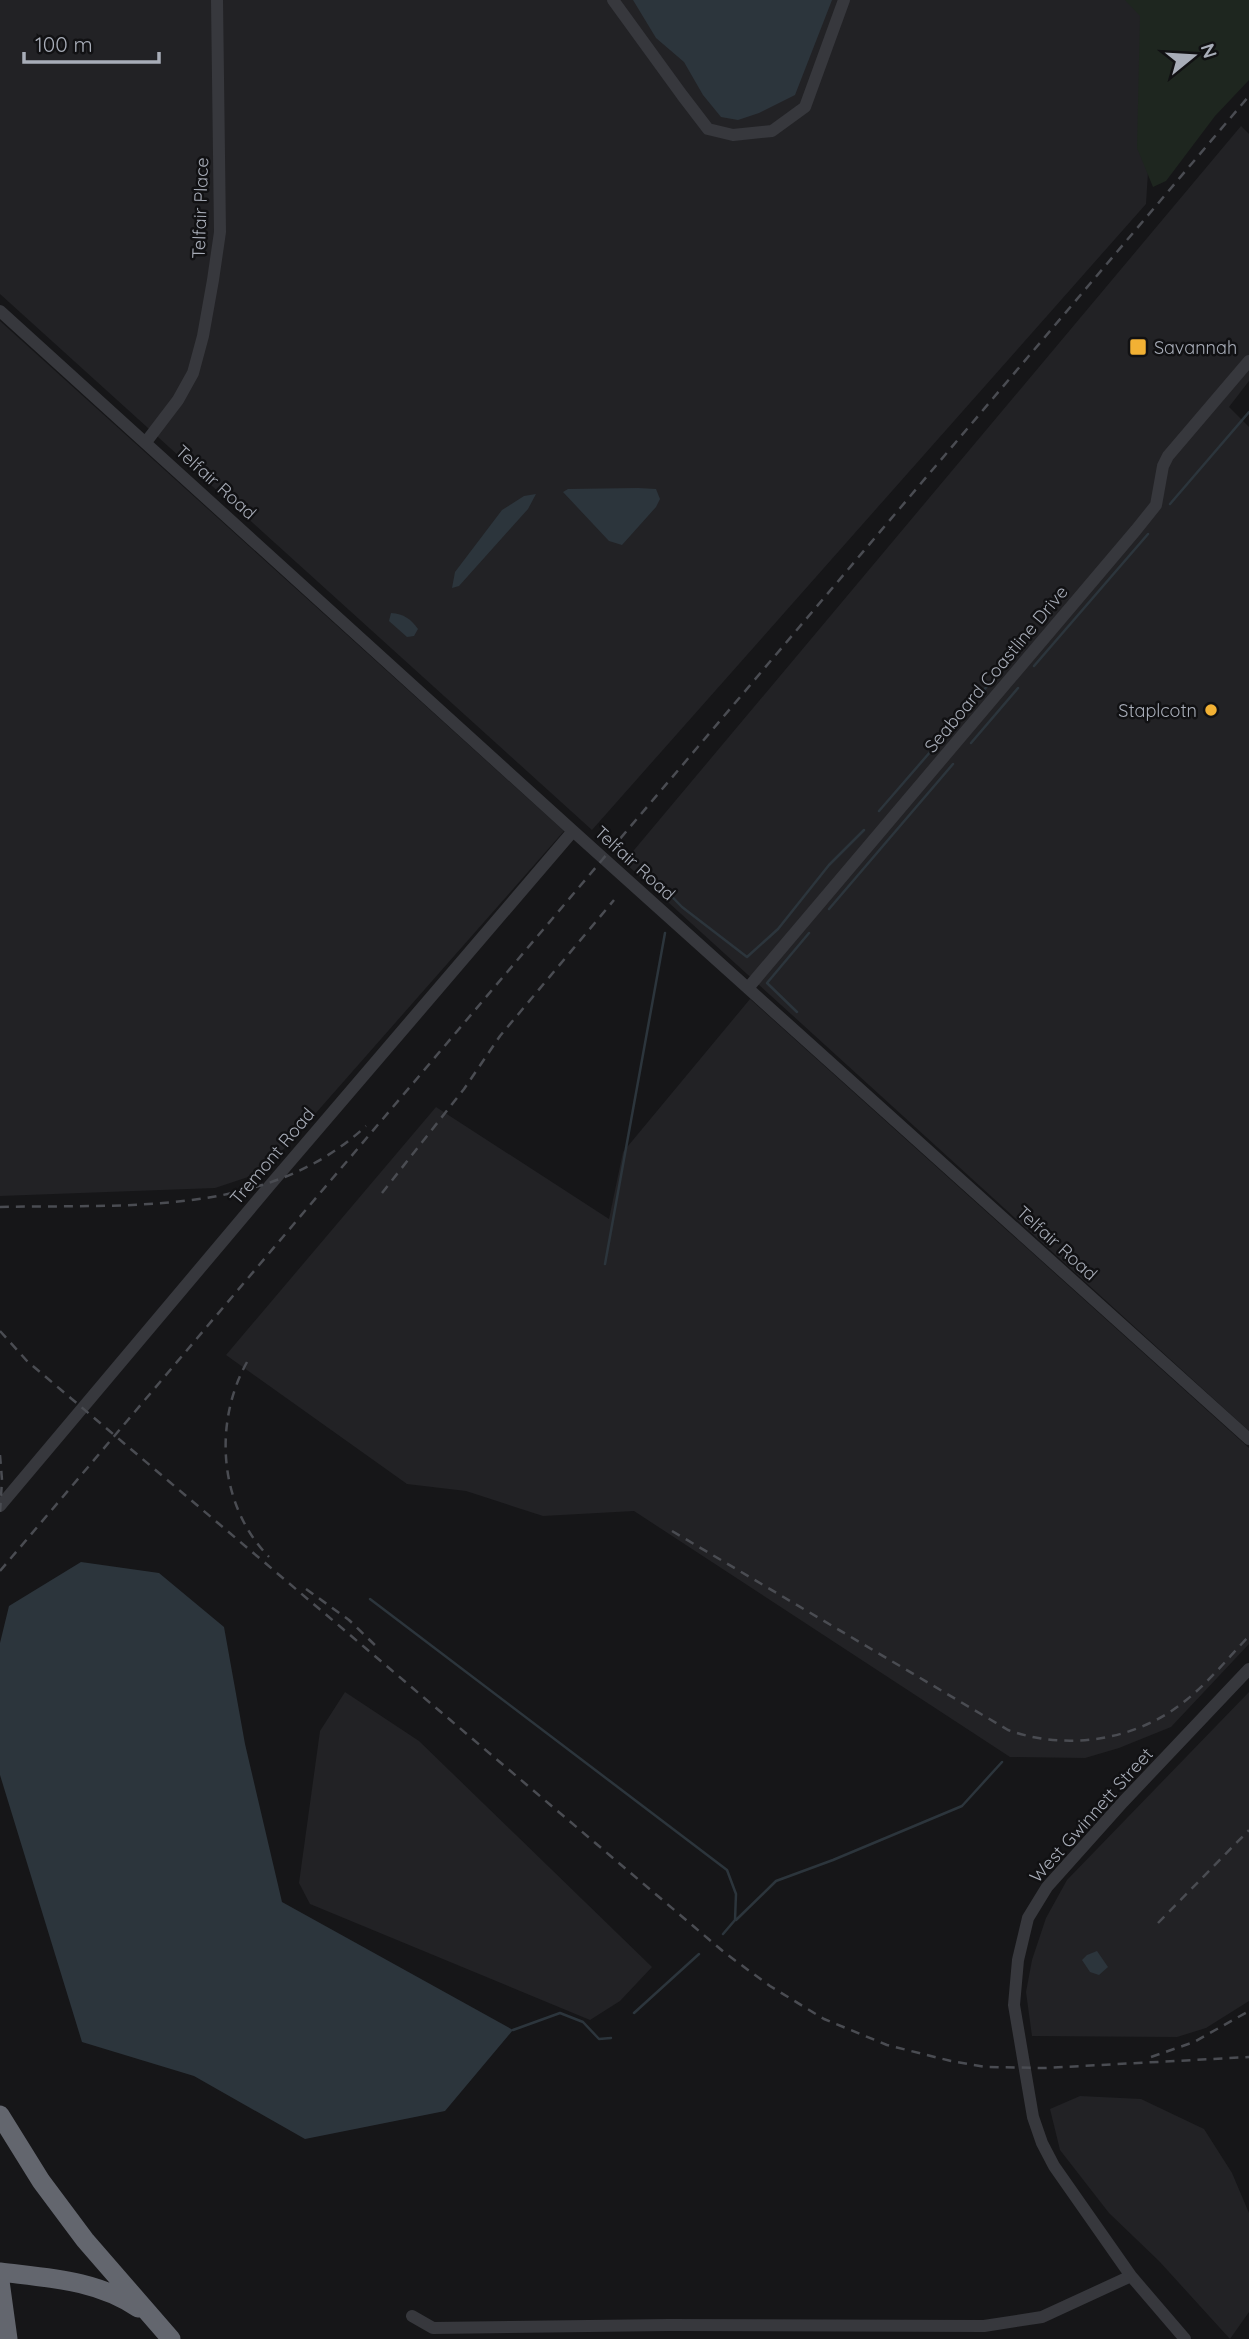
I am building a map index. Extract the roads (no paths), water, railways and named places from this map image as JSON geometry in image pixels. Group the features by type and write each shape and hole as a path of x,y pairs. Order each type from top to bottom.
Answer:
{"highway":[{"path":"0,2115 41,2181 85,2240 172,2339"},
{"path":"8,2339 1,2281 52,2277 93,2286 125,2300 156,2321"}],"street":[{"name":"Telfair Place","path":"146,442 178,400 193,373 213,280 220,232 217,0"},
{"path":"613,0 708,129 733,135 772,131 806,107 844,0"},
{"name":"Telfair Road","path":"0,311 1249,1439"},
{"name":"Seaboard Coastline Drive","path":"748,988 1156,505 1163,466 1168,456 1249,361"},
{"name":"Tremont Road","path":"0,1506 573,831"},
{"name":"West Gwinnett Street","path":"1185,2339 1131,2276 1054,2166 1042,2143 1033,2117 1014,2005 1018,1960 1028,1918 1047,1887 1132,1792 1249,1669"},
{"path":"412,2316 433,2328 984,2326 1042,2317 1131,2276"}],"waterway":[{"path":"1170,504 1249,412"},
{"path":"1034,666 1148,534"},
{"path":"1014,654 1034,629"},
{"path":"879,811 996,676"},
{"path":"971,743 1018,688"},
{"path":"829,909 953,764"},
{"path":"654,878 682,907 747,957 778,929 829,865 864,830"},
{"path":"605,1264 665,933"},
{"path":"797,1012 767,983 809,933"},
{"path":"370,1599 727,1870 736,1894 735,1920 723,1934"},
{"path":"736,1920 776,1881 962,1806 1002,1762"},
{"path":"634,2013 699,1954"},
{"path":"513,2030 560,2013 583,2022 599,2039 611,2038"}],"railway":[{"path":"0,1571 1249,96"},
{"path":"382,1193 464,1089 500,1036 614,900"},
{"path":"0,1207 145,1204 193,1200 240,1191 285,1177 327,1156 366,1126"},
{"path":"0,1331 27,1361 725,1953 770,1986 824,2019 887,2045 986,2067 1045,2068 1249,2057"},
{"path":"247,1362 229,1411 226,1463 240,1514 252,1536 269,1557"},
{"path":"0,1455 0,1513"},
{"path":"672,1531 1008,1730 1030,1736 1077,1741 1123,1733 1145,1725 1166,1715 1194,1694 1249,1636"},
{"path":"306,1589 349,1620 379,1649"},
{"path":"1158,1923 1249,1830"},
{"path":"1151,2057 1194,2042 1249,2011"}],"place":[{"name":"Savannah","path":"1138,347"},
{"name":"Staplcotn","path":"1211,710"}]}
